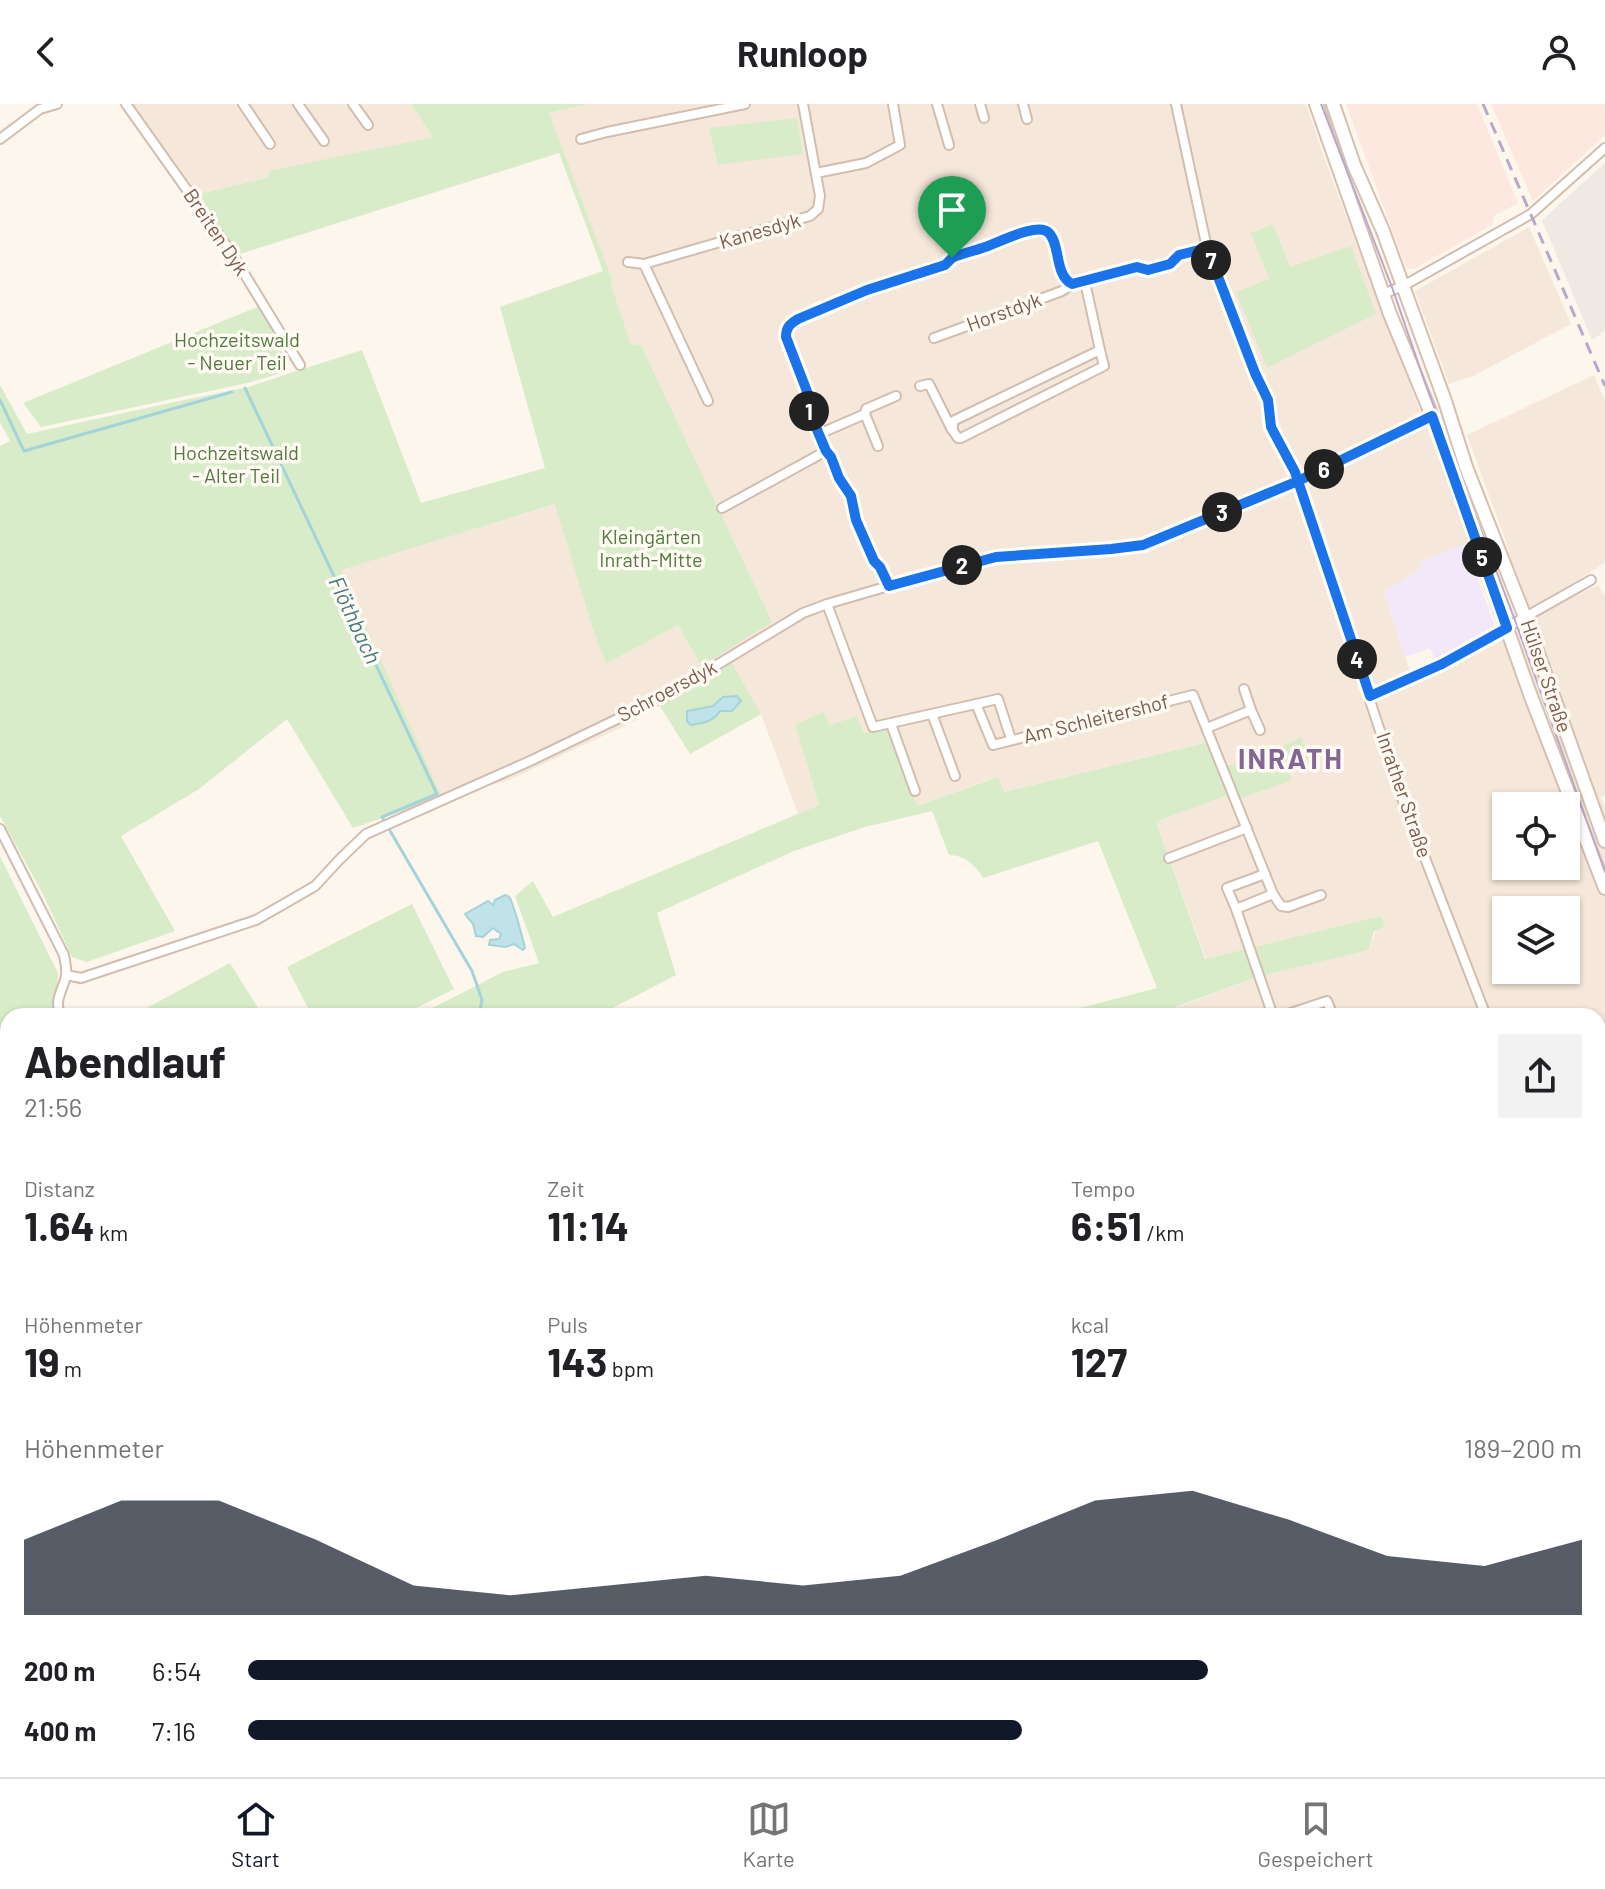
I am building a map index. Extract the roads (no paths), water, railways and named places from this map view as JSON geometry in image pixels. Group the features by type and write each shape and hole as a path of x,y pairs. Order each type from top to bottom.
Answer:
{"street":[{"path":"0,139 40,109 57,104"},
{"name":"Breiten Dyk","path":"126,104 231,252 300,365"},
{"path":"243,104 270,144"},
{"path":"298,104 324,141"},
{"path":"353,104 368,125"},
{"path":"581,139 745,104"},
{"name":"Kanesdyk","path":"628,262 644,264 810,216 818,209 820,196 803,104"},
{"path":"816,173 866,163 900,145 893,104"},
{"path":"937,104 949,145"},
{"path":"980,104 984,118"},
{"path":"1023,104 1027,119"},
{"name":"Inrather Straße","path":"1176,104 1207,248 1268,400 1271,427 1295,472 1403,801 1483,1008"},
{"name":"Hülser Straße","path":"1316,104 1383,294 1432,416 1530,694 1605,888"},
{"name":"Hülser Straße","path":"1333,104 1354,165 1383,231 1466,467 1525,617 1605,841"},
{"path":"1383,294 1403,286 1531,214 1605,148"},
{"name":"Horstdyk","path":"889,586 874,561 856,520 851,496 839,478 810,413 808,394 786,330 798,319 867,290 945,265 963,252 979,250 1040,228 1051,235 1058,262 1066,280 1072,284"},
{"name":"Horstdyk","path":"934,338 1062,291 1072,284 1137,267 1148,270 1170,264 1179,255 1207,248"},
{"path":"644,264 708,401"},
{"path":"920,386 929,384 953,431 961,438 1104,366 1085,282"},
{"path":"953,431 953,421 1100,350"},
{"path":"1026,385 1035,402"},
{"path":"878,446 865,414 866,409 896,396"},
{"path":"819,434 865,414"},
{"path":"1298,481 1432,416"},
{"path":"722,508 826,451"},
{"name":"Schroersdyk","path":"66,975 81,978 256,920 315,886 366,834 530,761 667,695 803,613 996,557 1143,545 1298,481"},
{"path":"1370,696 1442,664 1591,580"},
{"path":"827,604 873,727 976,704"},
{"path":"1244,689 1260,730"},
{"name":"Am Schleitershof","path":"1011,739 998,699 976,704 993,745 1193,695 1273,894"},
{"path":"1207,728 1251,710"},
{"path":"932,714 955,776"},
{"path":"891,724 915,791"},
{"path":"1169,858 1247,828"},
{"path":"0,829 64,955 66,975 57,1008"},
{"path":"1265,874 1227,888 1270,1008"},
{"path":"1236,909 1273,894 1281,906 1288,907 1321,895"},
{"path":"1306,1008 1327,1001 1330,1008"}],"water":[{"path":"737,696 741,701 732,711 720,711 711,720 700,724 691,725 687,721 687,711 713,706 723,697"},
{"path":"505,895 510,898 515,911 523,950 514,944 506,947 489,945 490,940 499,939 501,934 493,928 483,937 476,936 473,924 465,914 488,901 493,905 495,900"}],"waterway":[{"name":"Flöthbach","path":"245,388 437,794 382,817 385,822"},
{"name":"Flöthbach","path":"0,400 24,451 232,392"},
{"name":"Flöthbach","path":"389,829 472,971 482,1000 480,1008"}],"tram line":[{"path":"1321,104 1393,290 1605,872"}],"railway":[{"path":"1483,104 1605,386"}],"district":[{"name":"INRATH","path":"1291,759"}],"park label":[{"name":"Hochzeitswald - Neuer Teil","path":"237,352"},
{"name":"Hochzeitswald - Alter Teil","path":"236,464"},
{"name":"Kleingärten Inrath-Mitte","path":"651,548"}]}
